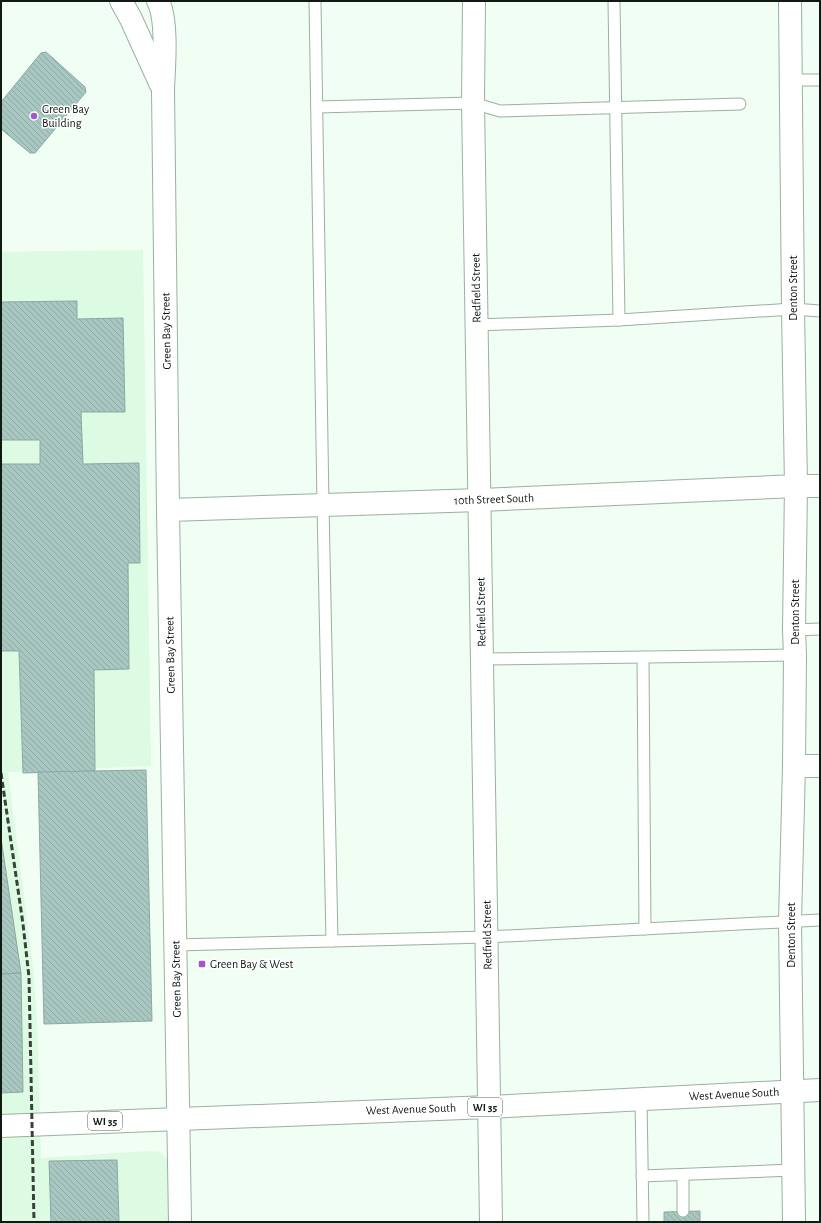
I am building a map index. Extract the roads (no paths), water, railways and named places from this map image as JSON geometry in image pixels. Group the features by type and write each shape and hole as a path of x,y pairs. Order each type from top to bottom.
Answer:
{"street":[{"name":"Green Bay Street","path":"121,1 131,18 163,89"},
{"name":"Green Bay Street","path":"158,1 163,24 164,38 163,89 168,510 180,1222"},
{"name":"Redfield Street","path":"474,1 473,103 491,1222"},
{"name":"Denton Street","path":"790,1 792,80 792,310 796,486 794,766 790,921 794,1222"},
{"name":"10th Street South","path":"168,510 480,500 820,486"},
{"path":"794,766 820,766"},
{"name":"West Avenue South","path":"1,1126 489,1106 820,1090"}],"lane":[{"path":"315,1 332,941"},
{"path":"614,1 619,320"},
{"path":"792,80 820,80"},
{"path":"317,107 473,103 500,111 740,104"},
{"path":"477,325 619,320 792,310 820,311"},
{"path":"794,630 820,629"},
{"path":"482,659 795,655"},
{"path":"643,657 645,929"},
{"path":"175,945 487,937 820,920"},
{"path":"641,1098 643,1222"},
{"path":"642,1176 793,1170"},
{"path":"683,1174 683,1211"}],"railway":[{"path":"1,773 23,924 29,977 34,1222"}],"place":[{"name":"Green Bay Building","path":"34,116"},
{"name":"Green Bay & West","path":"202,964"}]}
